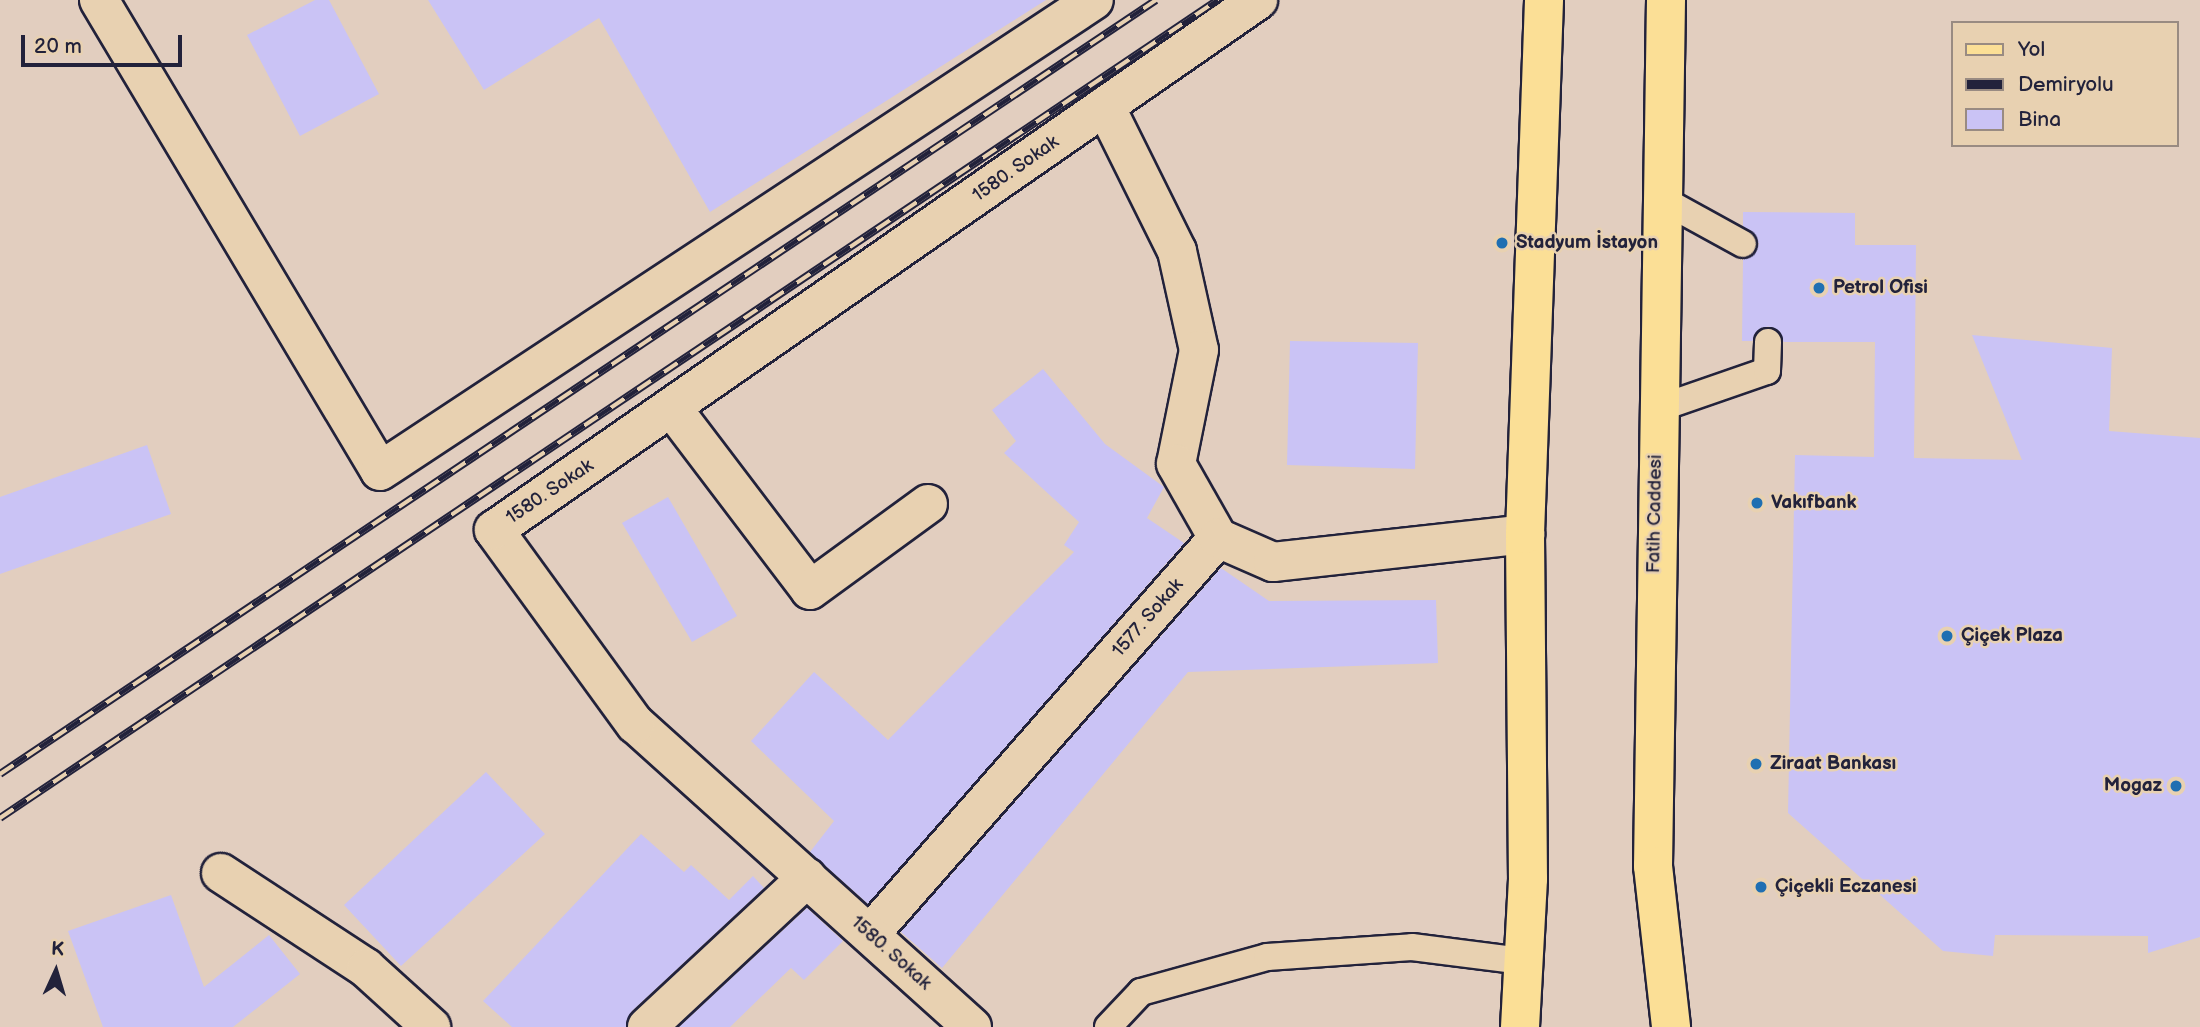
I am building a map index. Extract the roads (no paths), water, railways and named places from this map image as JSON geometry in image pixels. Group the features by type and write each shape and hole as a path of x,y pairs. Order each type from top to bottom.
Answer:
{"main road":[{"path":"1520,1027 1523,961 1525,534 1544,0"},
{"name":"Fatih Caddesi","path":"1666,0 1657,409 1653,866 1671,1027"}],"street":[{"path":"99,0 380,471 1094,0"},
{"name":"1580. Sokak","path":"972,1027 635,724 494,530 1258,0"},
{"path":"1105,106 1177,251 1199,350 1175,464 1218,538 1273,562 1525,534"},
{"path":"672,408 810,590 928,505"},
{"name":"1577. Sokak","path":"870,934 1218,538"},
{"path":"221,873 366,968 431,1027"},
{"path":"647,1027 807,878"}],"lane":[{"path":"1663,200 1743,244"},
{"path":"1657,409 1767,372 1768,342"},
{"path":"1108,1027 1141,992 1267,957 1412,947 1523,961"}],"railway":[{"path":"0,774 1156,0"},
{"path":"0,818 1218,0"}],"place":[{"name":"Stadyum İstayon","path":"1502,243"},
{"name":"Petrol Ofisi","path":"1819,288"},
{"name":"Vakıfbank","path":"1757,503"},
{"name":"Çiçek Plaza","path":"1947,636"},
{"name":"Ziraat Bankası","path":"1756,764"},
{"name":"Mogaz","path":"2176,786"},
{"name":"Çiçekli Eczanesi","path":"1761,887"}]}
